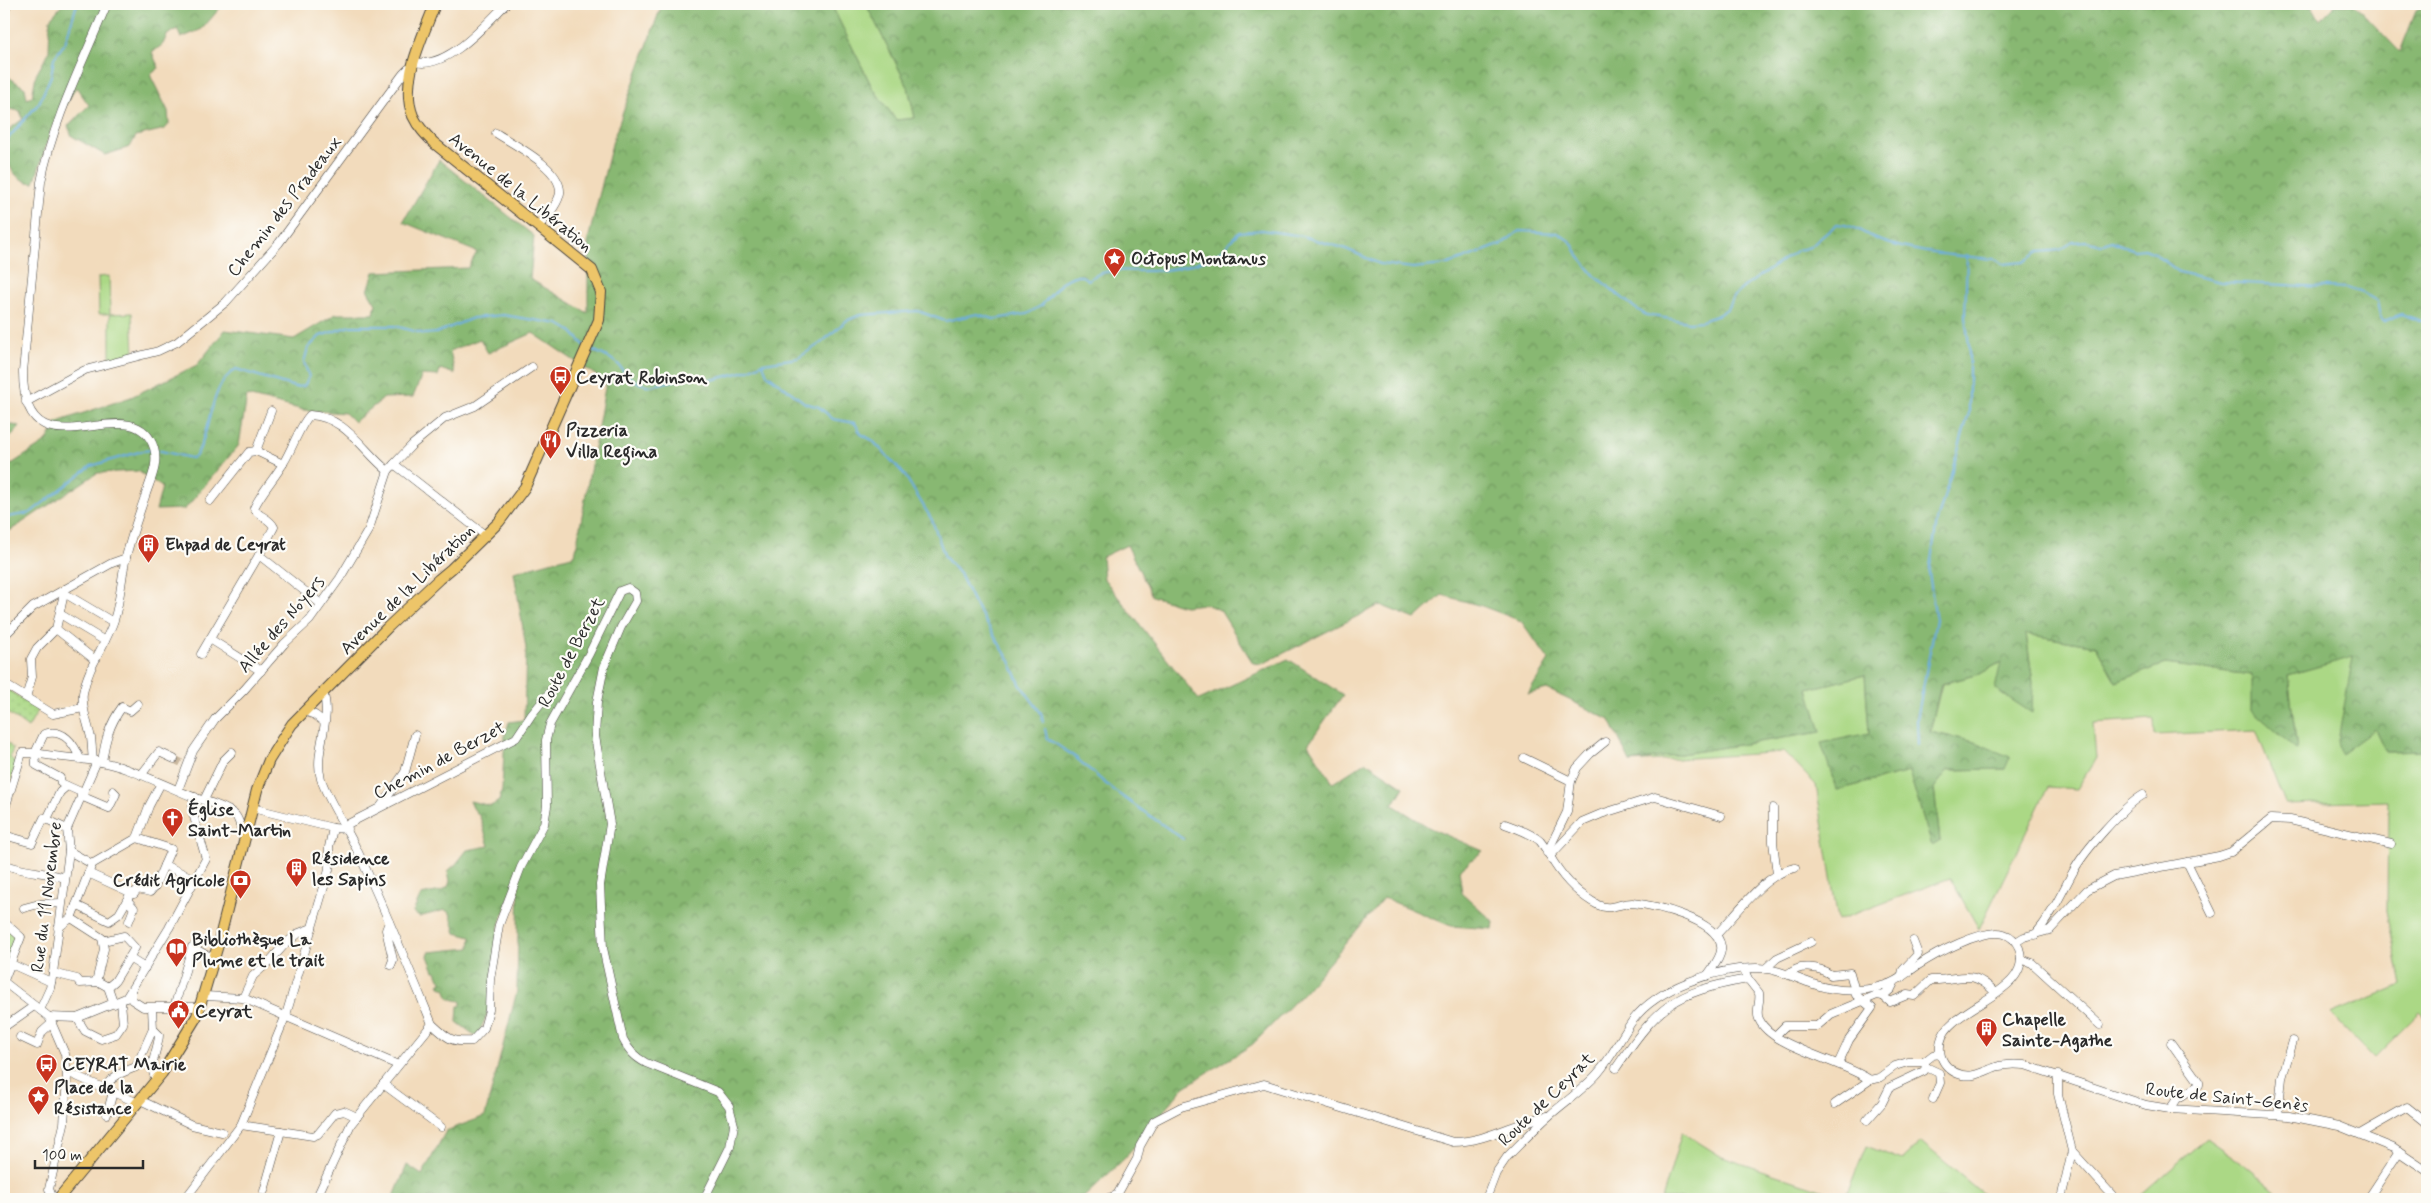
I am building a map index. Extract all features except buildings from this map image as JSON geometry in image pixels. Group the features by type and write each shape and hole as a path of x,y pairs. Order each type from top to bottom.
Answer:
{"highway":[{"path":"4,8 5,4"}],"main road":[{"name":"Avenue de la Libération","path":"58,1199 157,1079 175,1054 201,1007 252,808 269,760 292,724 304,711 509,511 525,487 575,378 599,320 601,292 592,270 434,143 420,129 412,114 408,94 414,66 435,4"}],"street":[{"path":"97,761 83,708 83,694 95,660 114,622 120,601 126,558 156,460 154,447 149,437 125,422 109,422 70,430 47,425 38,420 26,402 23,372 40,182 46,156 63,107 107,4"},
{"path":"414,66 427,63 456,50 506,4"},
{"name":"Chemin des Pradeaux","path":"26,402 85,370 158,351 178,342 212,315 245,283 279,243 403,74 414,66"},
{"path":"496,133 535,158 556,175 560,193 550,212 539,226"},
{"name":"Allée des Noyers","path":"178,790 193,751 215,719 284,644 310,620 340,578 369,529 388,471 412,445 445,418 474,406 532,367"},
{"path":"256,451 271,410"},
{"path":"201,654 274,527 271,520 256,513 254,508 299,436 304,420 310,415 316,415 336,421 354,436 367,453 388,471"},
{"path":"210,501 249,452 256,451 283,464"},
{"path":"394,464 485,535"},
{"path":"259,555 321,604"},
{"path":"4,636 33,607 65,591 112,563 126,558"},
{"name":"Route de Berzet","path":"432,1024 448,1039 463,1042 472,1041 484,1028 489,1010 490,980 499,925 521,867 544,824 547,806 546,740 550,724 589,654 614,601 620,591 628,588 635,593 636,601 618,633 604,666 597,702 595,736 598,761 605,784 610,824 600,885 603,948 622,1039 628,1049 635,1057 646,1063 718,1092 729,1106 734,1126 730,1147 704,1199"},
{"path":"26,697 32,677 30,659 37,648 56,629 65,591"},
{"path":"65,591 114,622"},
{"path":"60,614 104,640"},
{"path":"56,629 95,660"},
{"path":"210,638 261,671"},
{"path":"4,684 53,714 83,708"},
{"name":"Chemin de Berzet","path":"347,827 516,738 532,714 554,687"},
{"path":"316,1199 346,1132 432,1024 347,827 321,778 319,771 324,722 323,692"},
{"name":"Rue du 11 Novembre","path":"37,1008 53,973 60,903 69,851 67,828 117,714 122,708 130,711 138,704"},
{"path":"304,711 315,715 324,722"},
{"path":"80,759 75,746 62,735 52,731 44,734 36,753 36,765 60,778 61,783 109,808 116,794 113,791"},
{"path":"380,808 405,772 415,735"},
{"path":"1548,854 1567,812 1571,781 1584,761 1605,742"},
{"path":"141,775 159,752 174,759"},
{"path":"204,800 223,761 232,752"},
{"path":"4,812 22,753 36,753 97,761 141,775 160,785 204,800 235,814 239,820 239,830 245,837"},
{"path":"1524,758 1571,781"},
{"path":"58,928 71,918 92,864 137,838 149,806 160,785"},
{"path":"4,835 32,844 44,818 47,819 60,792 67,786"},
{"path":"2035,935 2047,921 2074,870 2085,855 2120,812 2143,794"},
{"path":"1548,854 1582,822 1655,797 1721,816"},
{"path":"50,1020 77,1018 118,1003 131,992 206,859 192,810 195,798"},
{"path":"252,808 333,828 347,827"},
{"path":"1772,808 1773,842 1777,874"},
{"path":"47,819 67,828"},
{"path":"1867,1120 1882,1103 1890,1087 1897,1082 1917,1075 1933,1055 1940,1054 1941,1039 1945,1032 1963,1016 2012,980 2021,959 2016,942 2024,937 2050,930 2086,890 2114,876 2231,852 2271,819 2290,820 2391,844"},
{"path":"1505,824 1539,841 1571,884 1600,906 1608,908 1630,903 1658,908 1685,915 1706,927 1716,935 1722,946 1719,957 1707,976"},
{"path":"185,1199 241,1125 286,1015 329,870 329,847 333,828"},
{"path":"88,873 134,894 138,888 150,892 155,886 171,849 137,838"},
{"path":"69,851 92,864"},
{"path":"2187,862 2212,912"},
{"path":"4,864 36,873 43,871 65,878"},
{"path":"164,865 195,880"},
{"path":"1716,935 1770,878 1795,868"},
{"path":"76,905 109,921 119,914 132,892"},
{"path":"127,900 134,908 129,921"},
{"path":"24,908 39,904 60,903"},
{"path":"71,918 102,938 104,949 96,982"},
{"path":"4,922 21,937 4,981 50,1020 65,1054 67,1072 62,1139 49,1189 53,1199"},
{"path":"389,922 386,930 393,960 391,965"},
{"path":"243,998 253,976 270,962 285,944 312,928"},
{"name":"Route de Ceyrat","path":"1486,1199 1496,1173 1507,1157 1548,1116 1598,1072 1645,1006 1690,980 1744,969 1765,969 1835,990 1873,988 1894,983 1925,962 1985,934 2003,934 2016,942"},
{"path":"103,941 124,936 135,948 115,981 108,987"},
{"path":"1765,969 1777,958 1811,942"},
{"path":"1901,978 1903,970 1918,954 1913,942"},
{"path":"174,1008 192,947 206,955 215,957"},
{"path":"129,958 145,968"},
{"path":"2021,959 2032,963 2100,1024"},
{"path":"11,964 50,982"},
{"path":"1789,975 1792,970 1800,967 1826,971 1831,975 1850,973 1853,990 1872,1008 1849,1040 1838,1064"},
{"path":"1744,969 1748,979 1759,993 1758,1019 1762,1025 1775,1036 1799,1049 1838,1064 1870,1080"},
{"path":"53,973 77,979 80,983 96,982 108,987 118,1003 123,1024 116,1034 101,1039 86,1031 77,1018"},
{"path":"1775,1036 1785,1026 1817,1026 1831,1014 1877,995 1883,996 1890,1002 1907,995 1914,996 1931,980 1945,981 1959,976 1972,976 1984,981 1996,992"},
{"path":"1616,1068 1645,1026 1670,1005 1700,989 1748,979"},
{"path":"1883,996 1891,989 1894,983"},
{"path":"131,992 132,1000 143,1007 201,1007"},
{"path":"205,996 243,998 398,1065"},
{"path":"6,1026 37,1008"},
{"path":"105,1087 112,1078 136,1067 153,1028 152,1008"},
{"path":"20,1037 37,1045 42,1032 50,1020"},
{"path":"153,1028 159,1036 159,1047 152,1069 153,1075 157,1079"},
{"path":"2278,1115 2282,1078 2293,1041"},
{"path":"2170,1108 2177,1099 2199,1085 2199,1082 2171,1044"},
{"name":"Route de Saint-Genès","path":"1940,1054 1948,1068 1965,1076 2010,1064 2025,1065 2131,1101 2170,1108 2278,1115 2307,1119 2360,1134 2399,1152 2427,1171"},
{"path":"1836,1104 1870,1080 1879,1078 1902,1063 1925,1064 1939,1073 1940,1083 1933,1099"},
{"path":"67,1072 139,1101 186,1123 222,1132"},
{"path":"2058,1075 2058,1094 2072,1150 2061,1199"},
{"path":"383,1084 441,1127"},
{"path":"1106,1199 1117,1194 1137,1159 1140,1146 1154,1121 1180,1107 1264,1084 1453,1142 1466,1142 1490,1136 1530,1119 1548,1116"},
{"path":"107,1114 113,1092"},
{"path":"2360,1134 2406,1107 2427,1123"},
{"path":"241,1125 313,1136 318,1134 335,1113 344,1111 357,1117"},
{"path":"264,1191 281,1131"},
{"path":"2072,1150 2112,1195"},
{"path":"2368,1199 2399,1152"},
{"path":"1117,1194 1125,1199"}],"green space":[{"path":"63,4 98,4 100,9 109,4 221,4 224,7 220,8 202,29 181,38 177,29 167,35 163,44 152,53 159,68 150,75 168,111 169,124 165,129 136,136 130,147 105,155 72,136 68,126 89,105 76,87 51,131 34,183 18,177 9,165 4,133 23,119 20,111 4,108 4,74 25,88 27,99 32,97 36,75 49,52 50,19"},
{"path":"662,4 831,4 872,87 896,120 915,118 908,87 866,4 2311,4 2320,20 2336,4 2354,4 2400,52 2416,11 2427,6 2427,751 2386,752 2375,729 2341,754 2338,740 2353,657 2288,675 2297,750 2252,710 2252,675 2165,664 2116,682 2096,646 2026,634 2033,683 2032,713 1995,689 2001,662 1980,674 1941,684 1930,732 1975,742 2010,757 2005,769 1948,770 1934,788 1940,841 1932,846 1909,772 1837,790 1821,743 1869,733 1865,675 1808,689 1821,732 1630,762 1610,720 1547,689 1528,694 1549,660 1521,621 1482,606 1442,595 1415,619 1380,605 1262,664 1253,663 1220,610 1205,604 1184,606 1152,596 1127,545 1102,557 1104,579 1199,700 1288,659 1343,695 1308,744 1333,783 1366,762 1404,787 1393,805 1430,828 1483,851 1459,870 1462,893 1494,922 1493,929 1451,926 1384,898 1304,992 1253,1044 1183,1088 1124,1159 1082,1199 393,1199 407,1165 422,1175 446,1131 485,1116 517,991 519,872 499,925 489,1010 477,1037 457,1022 458,1006 461,1006 461,1001 449,998 445,988 442,988 439,984 442,982 441,979 439,979 436,971 434,971 428,956 429,952 470,948 471,937 456,933 450,913 445,910 419,917 413,912 421,895 441,891 448,887 450,881 448,871 467,850 489,846 480,817 470,801 491,806 499,801 502,789 505,735 509,722 524,720 526,648 514,572 575,555 606,382 533,333 488,353 480,339 450,351 455,374 440,369 438,376 422,375 413,397 384,398 354,422 345,413 304,410 247,396 239,445 185,509 156,510 162,487 138,471 97,473 5,534 4,554 4,459 7,467 47,441 57,422 131,397 197,365 225,330 294,339 336,314 374,314 376,304 368,291 374,272 468,268 477,252 403,222 439,160 534,236 530,279 588,313 588,240 613,140"},
{"path":"831,4 866,4 908,87 915,118 896,120 872,87"},
{"path":"109,276 110,314 99,314 98,277"},
{"path":"132,313 134,354 110,360 110,314"},
{"path":"4,424 20,426 4,444"},
{"path":"2026,634 2096,646 2116,682 2165,664 2252,675 2297,750 2288,675 2354,656 2341,753 2375,729 2386,752 2427,751 2427,1019 2420,1012 2374,1058 2331,1014 2401,985 2387,911 2388,801 2285,804 2256,730 2155,735 2154,719 2093,723 2096,758 2077,789 2048,787 1979,929 1950,878 1838,920 1816,785 1784,752 1630,762 1821,732 1808,689 1865,675 1869,733 1837,790 1909,772 1932,846 1940,841 1934,788 1948,770 2005,769 1975,742 1930,732 1942,684 1980,674 2001,662 2033,683"},
{"path":"8,690 39,709 28,728 4,710 4,695"},
{"path":"4,739 13,749 10,757 16,763 4,804"},
{"path":"4,926 15,937 15,944 7,965 4,964"},
{"path":"1682,1132 1722,1157 1845,1198 1866,1146 1902,1160 1921,1142 1989,1199 1662,1199"},
{"path":"2206,1138 2246,1166 2285,1199 2137,1199"}],"waterway":[{"path":"4,143 39,103 51,76 54,58 65,43 77,4"},
{"path":"591,349 611,359 619,365 625,374 639,383 650,386 695,376 712,380 749,370 763,363 798,358 821,343 846,321 860,315 918,311 945,321 977,314 994,319 1027,314 1042,305 1063,281 1074,276 1082,276 1088,280 1110,271 1151,271 1185,266 1217,254 1239,232 1262,230 1302,236 1346,249 1380,264 1413,268 1445,265 1463,259 1502,244 1519,231 1558,233 1571,242 1578,255 1595,276 1635,308 1646,315 1689,322 1702,321 1718,315 1727,309 1733,297 1744,287 1796,251 1810,247 1837,224 1849,226 1873,238 1893,245 1936,253 1994,259 2003,264 2023,262 2039,252 2060,250 2073,242 2086,241 2101,245 2111,241 2134,250 2145,249 2154,253 2179,272 2221,282 2348,288 2363,293 2377,301 2380,317 2384,322 2401,314 2427,323"},
{"path":"1918,745 1917,719 1936,620 1929,573 1937,521 1969,413 1969,344 1965,317 1967,256"},
{"path":"157,450 191,458 195,457 205,435 215,397 220,386 236,369 295,387 304,386 309,377 304,362 308,348 320,336 350,326 395,326 425,334 436,333 473,318 503,315 559,324 571,331 585,346"},
{"path":"763,364 767,374 805,403 819,407 833,419 855,423 861,434 872,440 904,474 932,520 945,557 961,576 974,603 1010,661 1020,684 1041,713 1043,722"},
{"path":"4,521 8,517 30,513 91,466 142,451 152,450"},
{"path":"1045,729 1047,738 1075,757 1113,790 1183,839"}],"tunnel":[{"path":"174,759 187,766"}],"place":[{"name":"Octopus Montanus","path":"1115,277"},
{"name":"Ceyrat Robinson","path":"560,396"},
{"name":"Pizzeria Villa Regina","path":"550,459"},
{"name":"Ehpad de Ceyrat","path":"149,563"},
{"name":"Église Saint-Martin","path":"172,838"},
{"name":"Résidence les Sapins","path":"296,887"},
{"name":"Crédit Agricole","path":"241,899"},
{"name":"Bibliothèque La Plume et le trait","path":"176,968"},
{"name":"Ceyrat","path":"179,1030"},
{"name":"Chapelle Sainte-Agathe","path":"1986,1048"},
{"name":"CEYRAT Mairie","path":"46,1083"},
{"name":"Place de la Résistance","path":"38,1116"}]}
